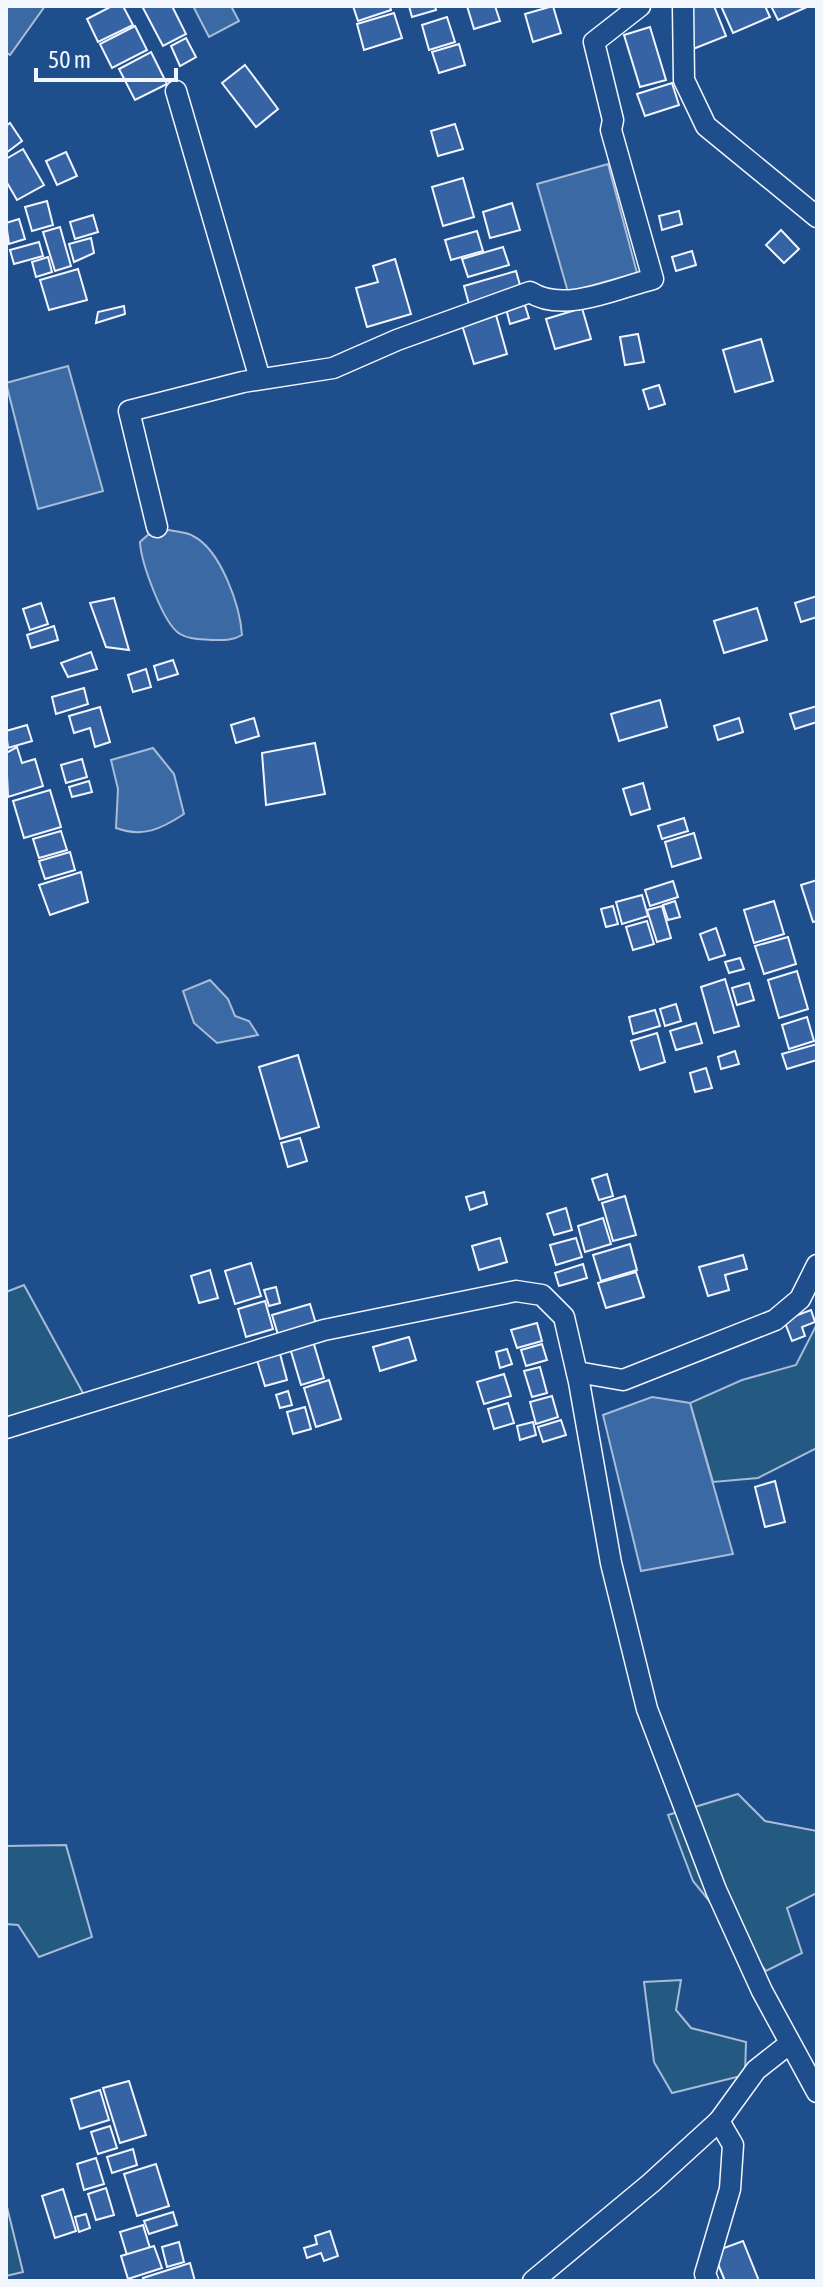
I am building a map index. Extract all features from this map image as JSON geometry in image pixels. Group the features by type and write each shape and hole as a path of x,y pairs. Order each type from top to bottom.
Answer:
{"street":[{"path":"157,527 129,411 260,379 333,368 397,340 530,292 544,301 574,300 653,279 611,130 613,120 594,42 640,6"},
{"path":"683,6 684,80 706,126 817,217"},
{"path":"176,91 260,379"},
{"path":"577,1372 623,1380 775,1320 800,1299 817,1265"},
{"path":"6,1428 324,1330 516,1291 542,1295 564,1317 577,1372 611,1563 647,1709 716,1890 789,2044 817,2092"},
{"path":"533,2281 651,2183 719,2121 756,2070 789,2044"},
{"path":"708,2281 705,2274 730,2189 733,2145 719,2121"}],"shaded area":[{"path":"6,6 45,6 10,55 6,52"},
{"path":"193,6 231,6 239,21 209,37"},
{"path":"608,164 637,273 568,292 537,184"},
{"path":"68,366 103,491 38,509 6,383"},
{"path":"169,530 191,535 212,553 233,595 242,635 227,640 196,639 184,636 173,628 154,592 140,542 149,534"},
{"path":"153,748 174,774 184,814 143,832 116,828 118,789 111,760"},
{"path":"210,980 228,999 235,1016 249,1021 258,1035 217,1043 194,1023 183,991"},
{"path":"24,1285 83,1393 6,1425 6,1292"},
{"path":"817,1324 817,1448 758,1478 713,1482 690,1403 742,1380 796,1365"},
{"path":"652,1397 690,1403 733,1554 641,1571 603,1415"},
{"path":"738,1794 765,1821 817,1831 817,1893 787,1908 802,1953 766,1971 693,1881 668,1815"},
{"path":"66,1845 92,1937 39,1957 18,1925 6,1924 6,1846"},
{"path":"681,1980 676,2010 691,2028 746,2042 745,2075 672,2093 654,2062 644,1982"},
{"path":"6,2203 23,2272 6,2276"}],"building":[{"path":"112,6 123,6 133,25 98,42 87,19"},
{"path":"142,6 172,6 186,34 163,46"},
{"path":"353,6 390,6 391,10 358,21"},
{"path":"409,6 435,6 436,10 412,17"},
{"path":"467,6 495,6 500,21 474,29"},
{"path":"553,6 561,33 533,42 525,14"},
{"path":"714,6 726,36 693,49 689,8"},
{"path":"721,6 765,6 770,17 733,33"},
{"path":"771,6 809,6 778,20"},
{"path":"394,13 402,38 364,50 357,24"},
{"path":"447,17 455,42 429,50 422,25"},
{"path":"135,26 147,50 112,68 100,44"},
{"path":"650,27 666,80 640,87 624,35"},
{"path":"186,38 196,57 180,66 171,46"},
{"path":"459,44 465,65 439,73 432,52"},
{"path":"151,52 167,84 135,100 119,69"},
{"path":"245,65 278,109 256,127 222,83"},
{"path":"672,83 679,105 645,116 637,94"},
{"path":"10,123 22,141 6,153 6,126"},
{"path":"455,124 463,149 438,156 431,131"},
{"path":"23,149 44,185 17,200 6,181 6,159"},
{"path":"66,152 77,176 57,185 46,161"},
{"path":"463,178 474,217 443,226 432,187"},
{"path":"47,201 53,225 32,231 25,207"},
{"path":"512,203 520,230 490,238 483,212"},
{"path":"679,211 682,224 662,230 659,216"},
{"path":"93,215 98,232 75,239 70,222"},
{"path":"19,219 25,239 9,244 6,223"},
{"path":"60,227 71,266 55,271 43,232"},
{"path":"781,230 799,249 784,263 766,245"},
{"path":"477,231 483,251 451,260 445,240"},
{"path":"91,238 94,253 74,262 69,244"},
{"path":"39,242 43,256 14,264 10,250"},
{"path":"503,247 509,265 468,277 462,259"},
{"path":"692,251 696,265 676,271 672,257"},
{"path":"48,257 52,272 36,277 32,262"},
{"path":"395,259 411,314 367,327 356,288 378,282 373,266"},
{"path":"78,269 87,300 49,310 40,280"},
{"path":"516,271 522,292 470,308 464,286"},
{"path":"523,299 529,318 510,324 505,305"},
{"path":"124,306 125,314 96,323 98,312"},
{"path":"582,308 591,339 555,349 546,319"},
{"path":"496,315 507,354 474,364 462,325"},
{"path":"638,334 644,362 625,365 620,337"},
{"path":"761,339 773,381 735,392 723,350"},
{"path":"659,385 665,404 649,409 643,390"},
{"path":"817,596 817,617 801,622 795,603"},
{"path":"114,598 129,650 106,647 90,603"},
{"path":"41,603 48,624 30,630 23,609"},
{"path":"757,608 767,640 724,653 714,621"},
{"path":"54,626 58,640 31,648 27,635"},
{"path":"91,652 97,669 68,677 61,663"},
{"path":"173,660 178,674 158,680 154,666"},
{"path":"146,669 151,687 133,692 128,675"},
{"path":"84,688 88,704 56,714 52,697"},
{"path":"660,700 667,727 619,741 611,714"},
{"path":"817,706 817,722 795,729 790,714"},
{"path":"100,707 110,742 95,747 90,728 74,733 69,716"},
{"path":"254,718 259,736 236,743 231,725"},
{"path":"739,718 743,732 718,740 714,726"},
{"path":"27,725 32,741 8,748 6,731"},
{"path":"315,743 325,794 266,805 262,753"},
{"path":"17,747 22,763 35,759 43,786 8,797 6,753"},
{"path":"82,759 87,777 66,783 61,765"},
{"path":"89,781 92,792 72,797 69,787"},
{"path":"643,783 650,809 631,815 623,789"},
{"path":"50,790 61,827 24,838 13,801"},
{"path":"684,818 688,831 662,839 658,826"},
{"path":"61,831 67,850 39,858 33,839"},
{"path":"694,833 701,858 672,867 665,842"},
{"path":"70,852 75,870 45,879 39,861"},
{"path":"81,872 88,902 50,915 39,885"},
{"path":"817,880 817,921 813,922 801,885"},
{"path":"673,881 678,897 650,906 645,890"},
{"path":"642,895 648,916 622,924 616,902"},
{"path":"675,901 680,917 668,920 663,905"},
{"path":"774,901 784,934 754,943 744,910"},
{"path":"613,906 618,924 606,927 601,909"},
{"path":"662,906 671,938 657,942 647,910"},
{"path":"647,921 654,944 633,950 626,927"},
{"path":"716,928 725,955 709,960 700,934"},
{"path":"788,937 796,964 764,974 755,946"},
{"path":"740,958 744,969 729,973 725,962"},
{"path":"797,971 808,1009 779,1018 768,980"},
{"path":"725,979 739,1026 714,1033 701,987"},
{"path":"749,983 754,1000 737,1005 732,988"},
{"path":"676,1004 681,1021 665,1026 660,1009"},
{"path":"655,1010 660,1026 633,1034 629,1017"},
{"path":"807,1017 814,1041 789,1049 782,1025"},
{"path":"696,1023 702,1043 676,1050 670,1031"},
{"path":"657,1033 665,1062 640,1070 631,1041"},
{"path":"817,1044 817,1060 787,1069 782,1054"},
{"path":"735,1051 739,1064 721,1069 718,1057"},
{"path":"298,1055 319,1127 280,1139 259,1067"},
{"path":"706,1068 712,1088 695,1092 690,1073"},
{"path":"300,1138 307,1161 288,1167 281,1143"},
{"path":"607,1174 613,1196 599,1200 592,1179"},
{"path":"484,1192 487,1204 470,1210 466,1197"},
{"path":"625,1196 636,1235 613,1241 602,1203"},
{"path":"566,1208 572,1230 554,1235 547,1214"},
{"path":"603,1218 611,1244 585,1252 578,1226"},
{"path":"500,1238 507,1262 479,1270 472,1246"},
{"path":"576,1238 582,1257 556,1265 550,1245"},
{"path":"630,1244 637,1270 601,1281 593,1255"},
{"path":"743,1255 747,1269 725,1275 729,1290 708,1296 699,1267"},
{"path":"251,1263 261,1296 235,1304 225,1271"},
{"path":"583,1264 587,1278 559,1286 555,1273"},
{"path":"210,1270 218,1298 199,1303 191,1276"},
{"path":"636,1272 644,1297 606,1308 598,1283"},
{"path":"276,1287 280,1303 269,1306 264,1290"},
{"path":"265,1301 273,1329 246,1337 238,1309"},
{"path":"310,1304 317,1327 279,1338 272,1315"},
{"path":"811,1310 815,1322 802,1327 805,1336 792,1341 784,1320"},
{"path":"537,1323 542,1341 517,1348 511,1330"},
{"path":"409,1337 416,1360 380,1371 373,1347"},
{"path":"313,1341 324,1378 301,1385 290,1348"},
{"path":"542,1344 547,1360 526,1366 521,1350"},
{"path":"507,1349 512,1364 500,1368 496,1352"},
{"path":"279,1350 287,1380 265,1386 256,1357"},
{"path":"540,1367 547,1393 532,1397 524,1371"},
{"path":"504,1374 511,1396 484,1404 477,1382"},
{"path":"329,1380 341,1419 316,1427 304,1388"},
{"path":"288,1391 292,1405 280,1408 276,1395"},
{"path":"552,1396 558,1417 536,1424 530,1402"},
{"path":"508,1403 514,1423 494,1429 488,1409"},
{"path":"305,1407 311,1429 293,1434 287,1412"},
{"path":"561,1420 566,1435 543,1442 538,1427"},
{"path":"533,1422 536,1435 520,1440 517,1426"},
{"path":"775,1481 785,1522 765,1527 755,1487"},
{"path":"129,2081 146,2135 120,2143 103,2088"},
{"path":"100,2090 109,2120 80,2129 71,2099"},
{"path":"110,2126 117,2148 98,2154 91,2132"},
{"path":"133,2149 137,2165 112,2173 107,2157"},
{"path":"96,2158 104,2184 84,2190 77,2164"},
{"path":"156,2164 169,2206 137,2216 124,2174"},
{"path":"106,2188 114,2215 96,2220 88,2194"},
{"path":"63,2189 76,2231 55,2238 42,2196"},
{"path":"173,2212 177,2225 149,2234 144,2221"},
{"path":"86,2214 90,2228 79,2232 75,2217"},
{"path":"143,2225 153,2258 130,2265 120,2232"},
{"path":"330,2231 338,2256 324,2261 321,2253 307,2258 304,2248 317,2244 315,2236"},
{"path":"743,2241 759,2281 725,2281 713,2252"},
{"path":"179,2242 184,2262 167,2267 162,2247"},
{"path":"154,2246 162,2268 128,2279 121,2256"},
{"path":"190,2263 195,2281 144,2281 143,2278"}]}
